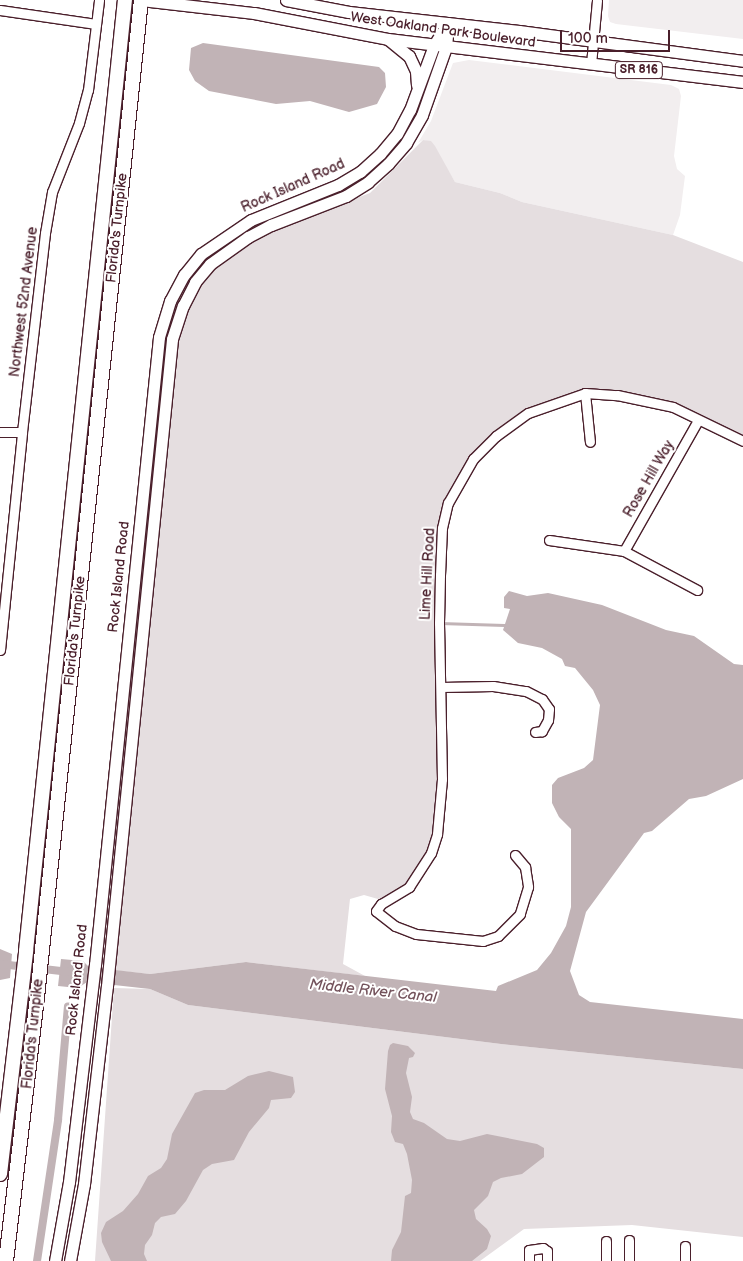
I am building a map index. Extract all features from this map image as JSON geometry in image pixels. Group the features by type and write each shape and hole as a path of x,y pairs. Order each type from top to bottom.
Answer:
{"highway":[{"name":"Florida's Turnpike","path":"0,1174 26,951 124,0"},
{"name":"Florida's Turnpike","path":"6,1261 42,953 141,0"}],"main road":[{"name":"West Oakland Park Boulevard","path":"141,0 254,13 388,39 446,47 743,82"},
{"name":"West Oakland Park Boulevard","path":"286,0 349,12 743,61"},
{"name":"Rock Island Road","path":"55,1261 69,1182 92,984 159,337 170,301 184,275 201,254 234,230 251,220 338,186 360,172 380,154 397,134 417,94 434,45 448,23"},
{"name":"Rock Island Road","path":"70,1261 84,1184 107,986 172,340 182,306 195,282 210,264 227,251 271,225 346,196 368,182 388,164 406,143 422,115 446,47 448,23"},
{"path":"388,39 409,56 414,64 417,94"}],"street":[{"name":"Northwest 52nd Avenue","path":"0,650 3,596 52,192 79,123 88,90 99,0"},
{"path":"591,64 597,0"},
{"path":"0,10 96,24"},
{"path":"585,393 590,442"},
{"name":"Lime Hill Road","path":"515,855 525,867 528,887 520,914 498,936 483,941 416,934 395,926 376,911 380,904 409,887 431,853 437,834 442,778 439,623 442,528 448,504 473,459 496,436 528,413 585,393 617,395 673,407 743,440"},
{"name":"Rose Hill Way","path":"624,551 698,420"},
{"path":"0,432 22,432"},
{"path":"549,540 624,551 697,590"},
{"path":"441,687 493,686 526,692 542,699 549,709 548,720 542,731 535,732"},
{"path":"629,1240 629,1261"},
{"path":"606,1241 606,1261"},
{"path":"685,1261 686,1246"},
{"path":"529,1261 529,1250 543,1248 547,1251 547,1261"}],"shaded area":[{"path":"609,0 743,0 743,39 616,24 610,22 608,16"},
{"path":"469,60 671,85 679,89 681,96 674,156 677,169 685,176 680,215 673,235 522,202 500,193 455,182 431,142 423,140 418,143 431,121 453,63"},
{"path":"423,140 431,141 435,146 455,182 500,193 522,202 673,235 743,262 743,441 673,407 585,393 528,413 473,459 448,503 443,527 437,834 409,887 378,899 364,895 350,899 343,964 365,976 246,962 150,974 111,970 175,342 194,286 229,253 282,226 370,193"},
{"path":"114,988 150,989 188,1005 501,1044 743,1069 743,1237 632,1225 524,1229 480,1261 95,1261"}],"water":[{"path":"203,43 379,67 385,73 386,87 377,104 349,112 310,101 276,104 209,91 195,81 189,70 191,48"},
{"path":"509,591 527,596 548,593 602,605 666,630 694,636 734,664 743,665 743,779 706,796 689,799 652,831 644,833 586,912 570,971 579,995 590,1002 743,1019 743,1069 501,1044 188,1005 150,989 87,982 78,988 58,986 61,959 83,961 89,967 150,974 246,962 496,991 498,986 537,970 551,953 566,926 571,907 571,829 559,817 552,803 552,785 558,778 584,768 593,760 600,705 593,690 575,668 565,666 562,659 542,648 518,643 503,630 510,609 504,608 504,597"},
{"path":"0,949 12,954 10,978 0,980"},
{"path":"393,1043 408,1046 415,1053 413,1057 409,1058 406,1073 412,1097 410,1112 413,1119 424,1123 447,1139 460,1141 487,1134 537,1144 544,1148 544,1157 522,1174 501,1178 493,1182 488,1196 474,1210 476,1219 487,1229 491,1236 487,1249 472,1261 391,1261 392,1250 401,1232 405,1196 411,1193 412,1180 403,1144 395,1142 391,1132 392,1116 385,1089 388,1051"},
{"path":"269,1071 293,1077 295,1092 291,1098 271,1100 269,1108 249,1132 234,1160 212,1164 203,1170 186,1201 175,1214 161,1217 155,1223 152,1235 145,1245 144,1254 147,1261 111,1261 102,1242 101,1233 106,1222 123,1211 138,1194 148,1176 161,1168 167,1159 172,1134 195,1093 204,1090 225,1090 248,1076"}],"waterway":[{"path":"440,623 504,625"},
{"name":"Middle River Canal","path":"0,964 70,972"},
{"path":"37,1261 58,1120 68,1006"}]}
